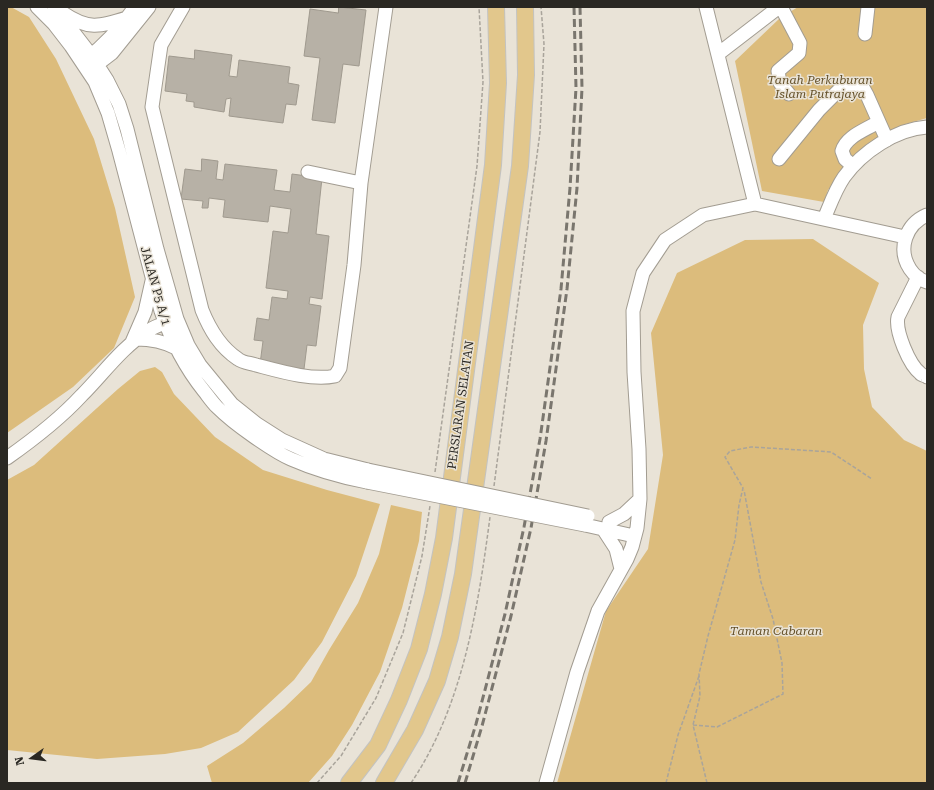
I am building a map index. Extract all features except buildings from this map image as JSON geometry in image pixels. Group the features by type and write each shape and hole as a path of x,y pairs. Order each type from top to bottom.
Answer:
{"main road":[{"name":"PERSIARAN SELATAN","path":"349,783 378,745 399,700 419,649 433,594 442,545 493,165 498,83 496,7"},
{"name":"PERSIARAN SELATAN","path":"384,783 415,730 437,681 450,636 463,574 520,166 526,75 525,7"}],"street":[{"name":"JALAN P5 A/1","path":"37,7 107,80 118,104 127,129 157,249 176,348 194,378 216,407 268,447 291,459 332,475 367,476"},
{"path":"90,63 112,53 149,7"},
{"path":"182,7 161,45 152,107 202,310 210,329 223,346 239,360 285,373 327,378 335,376 340,368 354,265 361,183 386,7"},
{"path":"706,7 755,204"},
{"path":"718,54 780,7 800,43 799,53 778,71 780,83 789,94"},
{"path":"864,34 868,7"},
{"name":"JALAN P5 A/1","path":"55,8 90,63 119,151 153,279 171,321 200,365 232,404 257,424 282,440 367,476"},
{"path":"55,8 83,24 98,26 131,12"},
{"path":"90,63 131,12"},
{"path":"779,159 819,110 839,90 846,86 855,84 862,86 887,140"},
{"path":"854,166 845,159 842,151 843,146 849,140 878,122"},
{"path":"824,219 834,195 844,178 870,151 887,140 905,132 927,127"},
{"path":"308,172 361,183"},
{"path":"546,783 577,672 598,610 629,553 635,532 640,499 639,449 634,372 633,312 643,273 665,240 703,215 755,204 905,237"},
{"path":"927,214 911,226 905,237 904,250 906,262 913,273 922,280 898,317 897,324 906,353 921,374 927,377"},
{"path":"134,341 145,312 153,279"},
{"path":"7,458 44,432 82,396 134,341 148,330 171,321"},
{"path":"134,341 152,339 176,348"},
{"path":"367,476 635,532"},
{"path":"606,525 624,514 640,499"},
{"path":"606,525 616,549 620,569"}],"path":[{"path":"434,479 477,166 483,82 479,7"},
{"path":"693,725 717,727 783,694 782,664 773,619 761,582 743,488 725,457 730,450 751,447 831,452 872,479"},
{"path":"666,783 678,735 700,674 708,636 735,540 739,505 743,488"},
{"path":"317,783 341,756 376,698 403,632 422,556 430,502"},
{"path":"700,674 700,696 693,725 707,783"}],"green space":[{"path":"7,7 11,7 29,17 56,59 94,139 115,208 135,297 114,348 73,387 7,433"},
{"name":"Tanah Perkuburan Islam Putrajaya","path":"798,7 927,7 927,118 906,124 874,143 845,169 828,190 824,202 762,191 735,61 780,18"},
{"name":"Taman Cabaran","path":"813,239 879,283 863,325 864,369 872,407 904,440 927,451 927,783 557,783 606,611 648,549 663,455 651,333 677,273 745,240"},
{"path":"155,367 162,372 174,394 215,437 263,470 327,490 380,504 356,576 322,642 294,680 238,732 201,748 165,754 97,759 7,750 7,480 34,465 140,371"},
{"path":"391,505 422,512 419,541 402,608 380,672 352,725 332,756 308,783 212,783 207,766 243,743 284,708 311,682 358,603 379,554"}],"railway":[{"path":"458,783 476,724 505,614 524,527 540,439 561,289 570,188 576,88 574,7"},
{"path":"465,783 482,726 511,616 531,528 546,441 567,289 577,188 582,88 580,7"}]}
